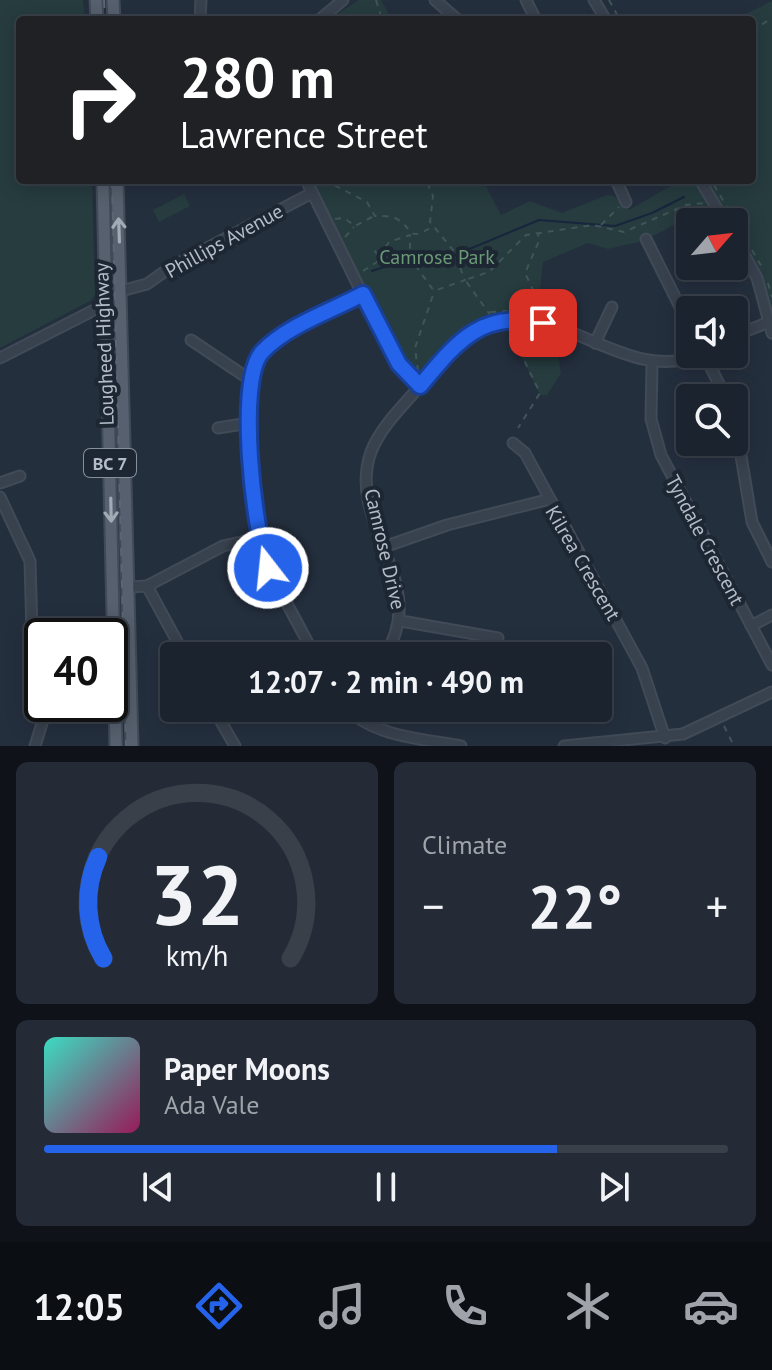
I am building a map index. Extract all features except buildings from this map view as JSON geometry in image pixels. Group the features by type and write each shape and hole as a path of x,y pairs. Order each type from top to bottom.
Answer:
{"main road":[{"name":"Lougheed Highway","path":"103,184 116,746"},
{"name":"Lougheed Highway","path":"117,184 132,746"}],"street":[{"path":"324,16 343,0"},
{"path":"435,0 453,16"},
{"path":"310,184 399,364 419,381"},
{"path":"618,184 626,202"},
{"path":"702,184 717,208"},
{"name":"Phillips Avenue","path":"121,291 147,284 171,267 314,189"},
{"path":"646,239 676,299"},
{"path":"748,262 757,278 772,333"},
{"path":"308,642 268,568 259,538 249,423 249,379 258,358 274,341 363,294"},
{"path":"0,358 106,304"},
{"path":"595,343 612,307"},
{"name":"Camrose Drive","path":"391,642 401,621 399,593 371,509 369,459 383,432 419,381 465,336 496,322 543,323 652,363 676,361"},
{"path":"748,330 769,322"},
{"path":"191,340 249,379"},
{"name":"Tyndale Crescent","path":"652,363 651,419 661,455 772,665"},
{"path":"218,428 249,423"},
{"path":"513,443 525,453 550,499"},
{"path":"741,456 752,522 772,562"},
{"path":"0,483 20,476"},
{"path":"0,497 30,561 32,618"},
{"name":"Kilrea Crescent","path":"384,547 447,525 550,499 642,668 665,738"},
{"path":"129,587 147,586 223,546 259,538"},
{"path":"147,586 177,642"},
{"path":"751,626 772,615"},
{"path":"401,621 498,638"},
{"path":"564,746 665,738 706,726 772,692"},
{"path":"35,746 42,722"},
{"path":"221,722 235,746"},
{"path":"366,722 388,732 461,746"}],"path":[{"path":"314,189 318,184"},
{"path":"330,184 367,202 375,216"},
{"path":"428,184 433,196 430,222 453,250 465,280 496,322"},
{"path":"601,226 604,218 626,202"},
{"path":"434,291 489,272 520,238 538,232 593,225 624,232 686,205 705,203"},
{"path":"344,238 356,225 375,216 395,218 410,235 413,264 434,291"},
{"path":"334,219 344,218 360,231"},
{"path":"363,271 377,262 389,242 410,235 418,236 433,227"},
{"path":"489,312 510,309 532,311 537,307 525,273 539,241 538,232"},
{"path":"372,247 379,257"},
{"path":"419,381 415,348 434,291"},
{"path":"508,328 540,393 518,428"},
{"path":"723,725 734,746"}],"green space":[{"path":"0,0 83,0 85,16 16,16 16,184 92,184 95,295 90,301 0,348"},
{"path":"359,0 381,0 390,16 334,16"},
{"path":"772,1 772,313 748,250 748,208 723,208 708,184 756,184 756,16 741,16"},
{"name":"Camrose Park","path":"314,184 485,184 501,215 530,201 562,213 607,195 614,196 629,210 674,184 696,184 710,207 676,208 676,224 643,241 608,249 588,243 543,262 537,316 518,315 486,321 458,337 422,374 414,372 391,338"},
{"path":"184,194 190,206 159,222 153,210"},
{"path":"506,325 530,326 555,333 561,373 547,395 540,395"}],"waterway":[{"path":"372,271 402,261 438,262 539,220 615,226 684,197"}],"railway":[{"path":"104,0 105,16"},
{"path":"112,184 126,746"}],"route":[{"path":"268,568 256,522 248,387 254,364 268,346 363,294 393,356 420,386 451,349 477,329 509,320 543,323"}]}
